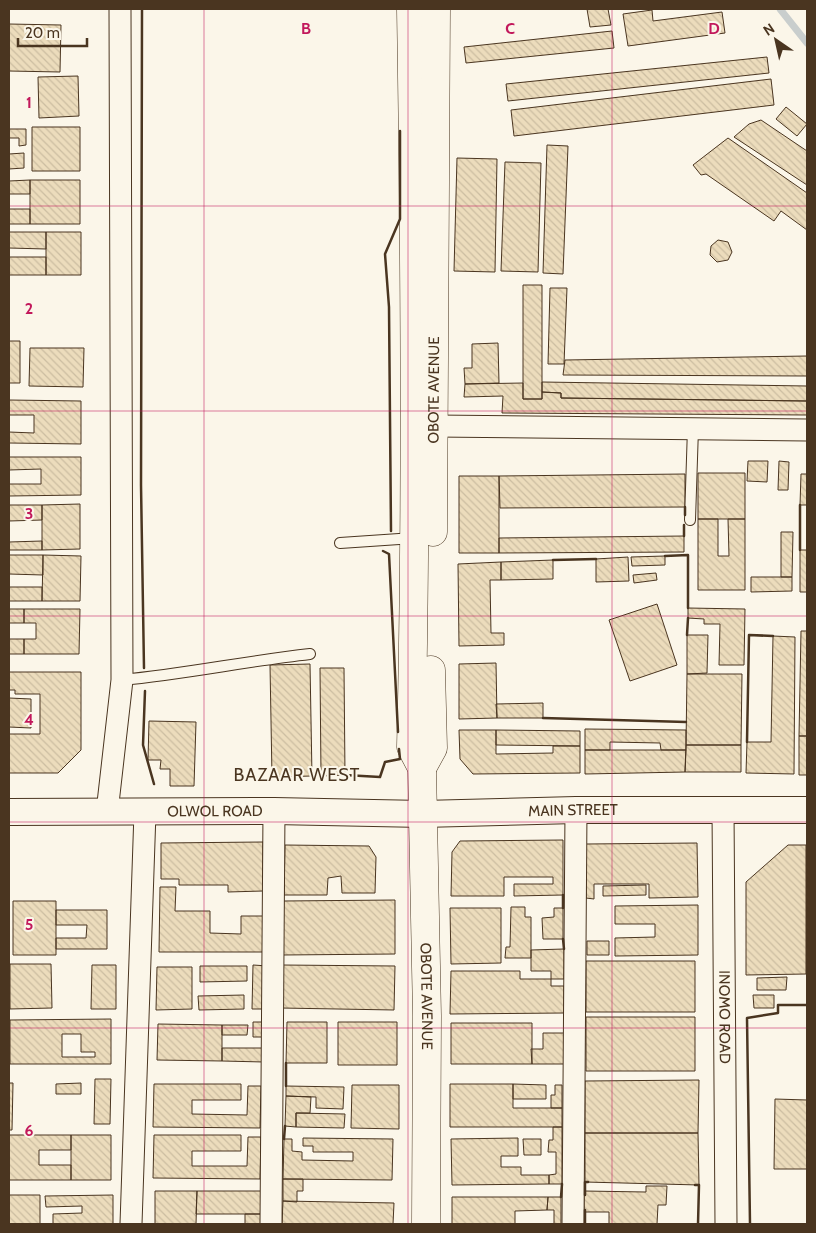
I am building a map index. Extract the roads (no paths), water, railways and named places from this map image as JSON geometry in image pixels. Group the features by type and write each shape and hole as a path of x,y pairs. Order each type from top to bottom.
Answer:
{"main road":[{"name":"OBOTE AVENUE","path":"412,9 415,281 433,748 422,768 427,1016 426,1224"},
{"name":"OBOTE AVENUE","path":"424,537 435,426 436,9"}],"street":[{"path":"107,812 122,680 120,9"},
{"path":"435,426 807,430"},
{"name":"INOMO ROAD","path":"722,809 726,1224"},
{"path":"573,1224 576,810"},
{"name":"MAIN STREET","path":"423,814 576,810 807,810"},
{"path":"272,1224 274,811"},
{"name":"OLWOL ROAD","path":"9,812 274,811 423,814"},
{"path":"131,1224 145,812"}],"lane":[{"path":"690,520 693,428"},
{"path":"340,544 424,537"},
{"path":"122,680 171,676 256,660 310,654"}],"waterway":[{"path":"780,9 807,43"}],"district":[{"name":"BAZAAR WEST","path":"297,775"}]}
